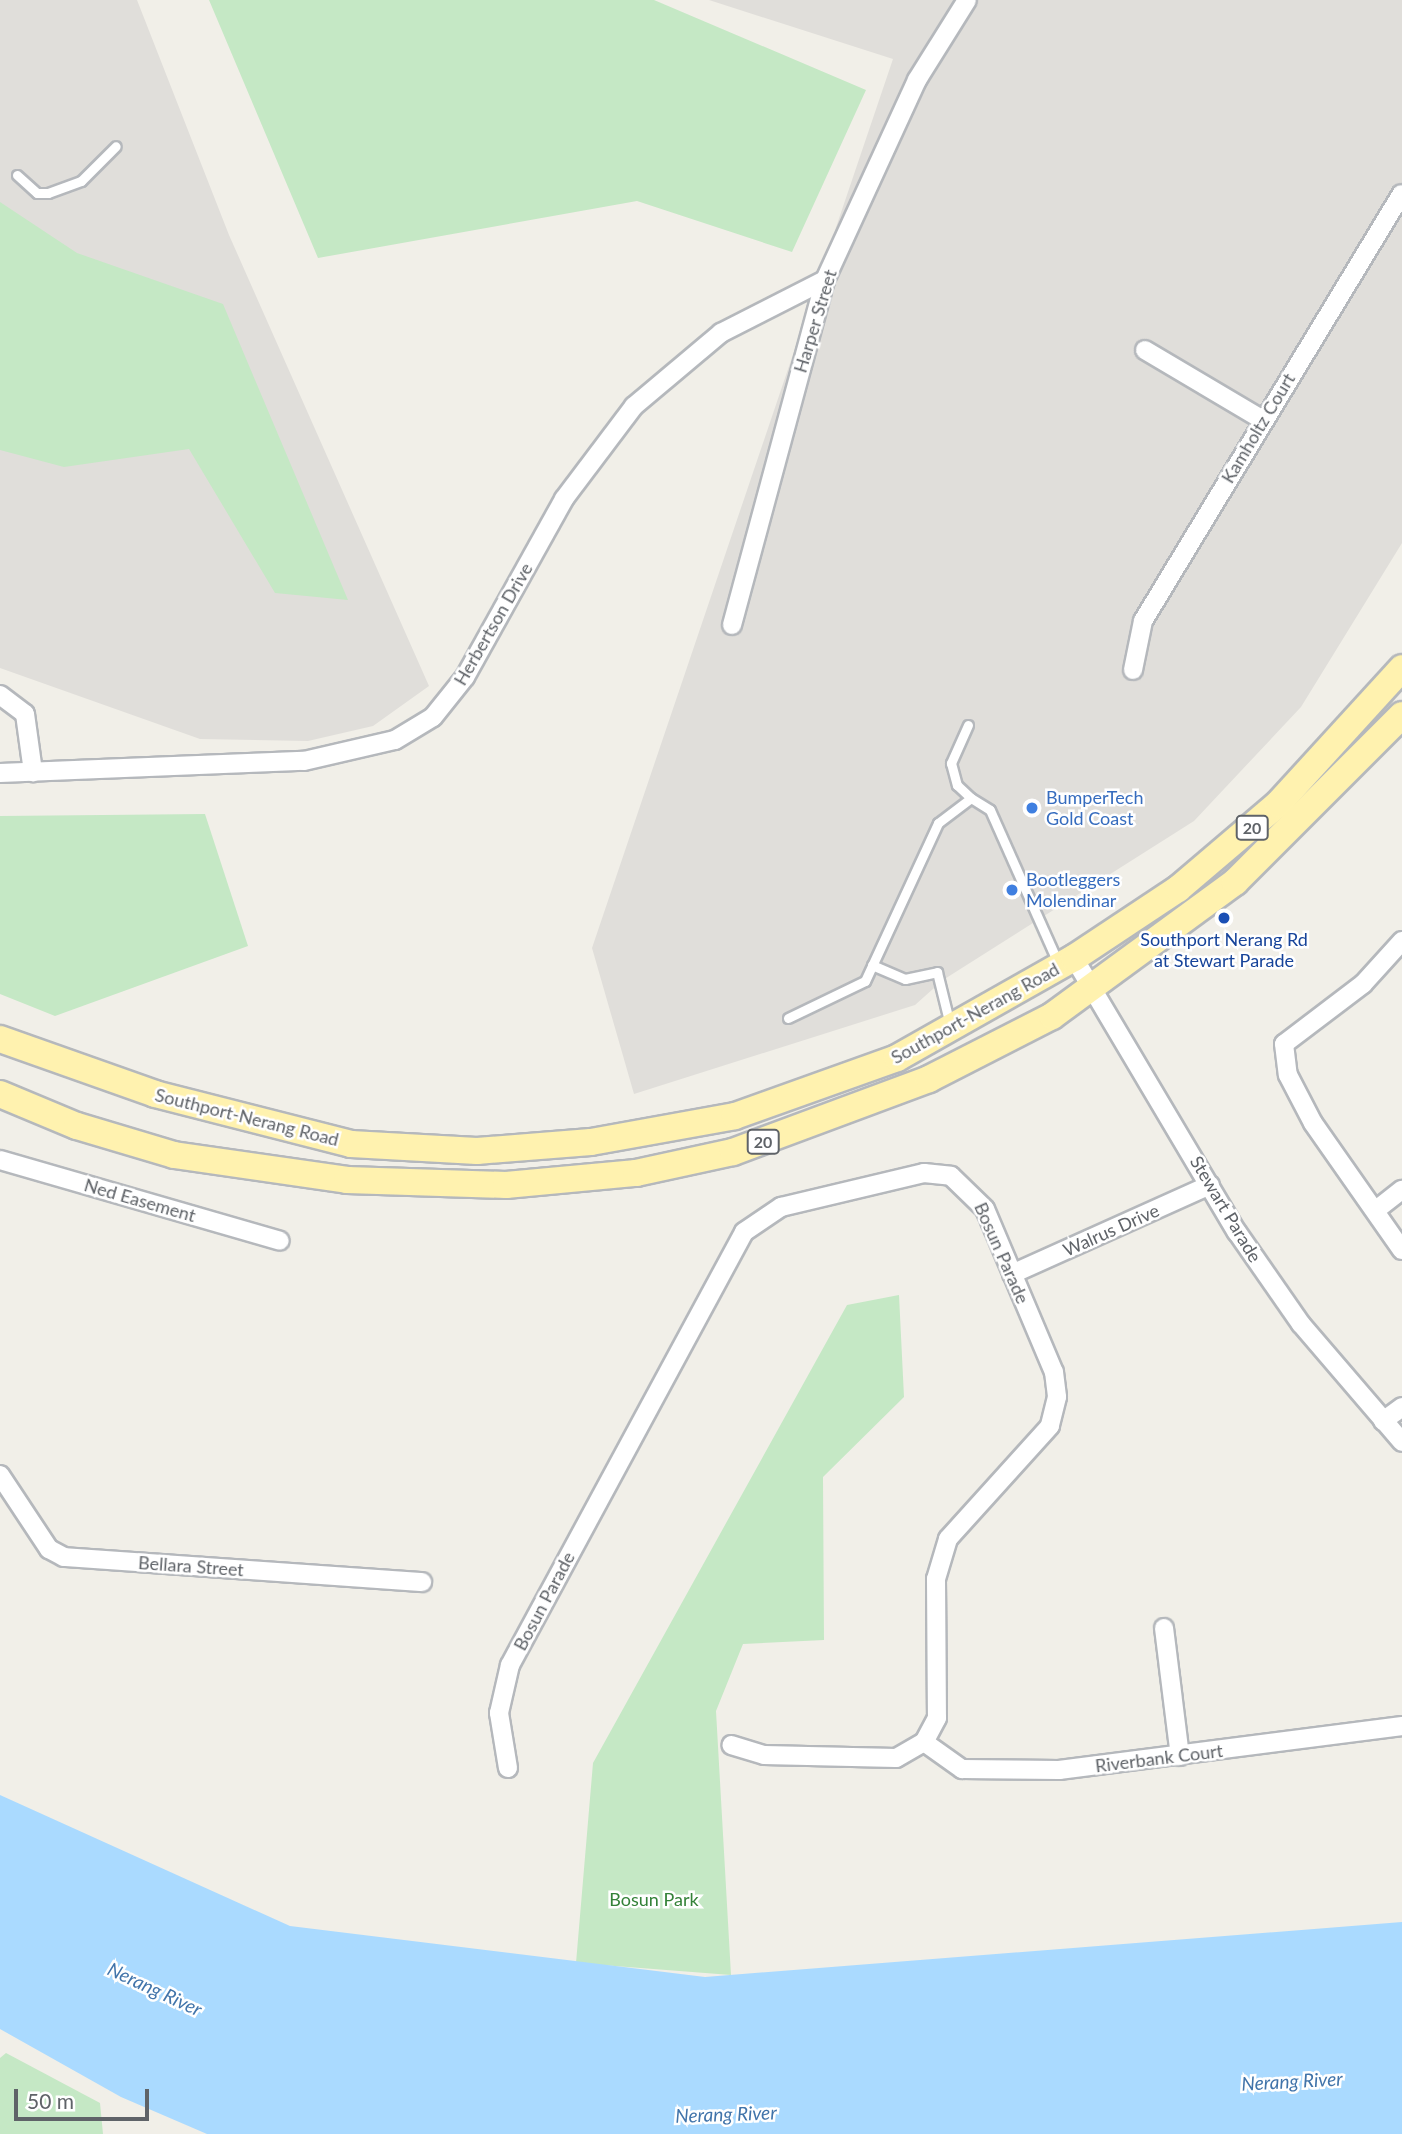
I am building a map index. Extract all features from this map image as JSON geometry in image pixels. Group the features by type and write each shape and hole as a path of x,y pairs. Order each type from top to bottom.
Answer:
{"main road":[{"name":"Southport-Nerang Road","path":"0,1039 155,1094 313,1137 477,1151 591,1142 735,1116 849,1079 950,1030 1067,962 1178,889 1242,836 1320,762 1402,668"},
{"name":"Southport-Nerang Road","path":"0,1094 77,1126 174,1155 347,1180 506,1185 636,1173 733,1152 882,1099 991,1050 1095,987 1235,882 1402,715"}],"street":[{"name":"Harper Street","path":"732,625 825,279 917,80 967,0"},
{"name":"Kamholtz Court","path":"1133,670 1143,621 1402,194"},
{"name":"Herbertson Drive","path":"0,773 304,761 395,740 433,716 465,677 597,450 667,373 768,308 800,298 825,279"},
{"path":"1145,350 1263,420"},
{"path":"0,695 25,714 33,772"},
{"path":"1402,941 1363,984 1284,1044 1288,1075 1313,1124 1402,1250"},
{"name":"Stewart Parade","path":"1067,962 1095,987 1210,1185 1301,1324 1383,1421 1401,1438"},
{"name":"Ned Easement","path":"0,1160 280,1241"},
{"name":"Bosun Parade","path":"508,1768 499,1713 510,1665 744,1232 781,1207 940,1173 977,1197 1054,1372 1055,1412 1043,1438 948,1539 936,1579 937,1718 924,1742"},
{"name":"Walrus Drive","path":"1012,1274 1210,1185"},
{"path":"1376,1210 1402,1190"},
{"path":"1383,1421 1402,1407"},
{"name":"Bellara Street","path":"0,1475 49,1549 64,1557 422,1582"},
{"path":"1164,1628 1180,1756"},
{"name":"Riverbank Court","path":"924,1742 949,1762 976,1771 1059,1770 1402,1726"},
{"path":"731,1745 764,1755 896,1758 924,1742"}],"lane":[{"path":"17,175 37,193 48,193 81,181 116,146"},
{"path":"968,725 951,763 957,785 990,810 1067,962"},
{"path":"788,1017 859,985 872,965 938,823 971,798"},
{"path":"872,965 905,979 937,972 950,1030"}],"shaded area":[{"path":"0,0 137,0 229,235 429,686 373,726 308,741 200,739 0,668"},
{"path":"709,0 1402,0 1402,543 1301,707 1194,821 943,980 915,1005 634,1094 592,948 893,59"}],"green space":[{"path":"209,0 654,0 866,90 792,252 637,201 318,258"},
{"path":"0,202 77,253 223,304 348,600 275,593 189,449 64,467 0,450"},
{"path":"205,814 248,946 55,1016 0,994 0,816"},
{"name":"Bosun Park","path":"899,1295 904,1397 823,1477 824,1640 743,1644 716,1711 731,1975 576,1963 593,1763 847,1305"},
{"path":"6,2053 100,2103 103,2134 0,2134 0,2058"}],"water":[{"name":"Nerang River","path":"0,1795 290,1926 705,1977 1402,1922 1402,2134 207,2134 121,2097 0,2029"}],"place":[{"name":"BumperTech Gold Coast","path":"1032,808"},
{"name":"Bootleggers Molendinar","path":"1012,890"},
{"name":"Southport Nerang Rd at Stewart Parade","path":"1224,918"}]}
